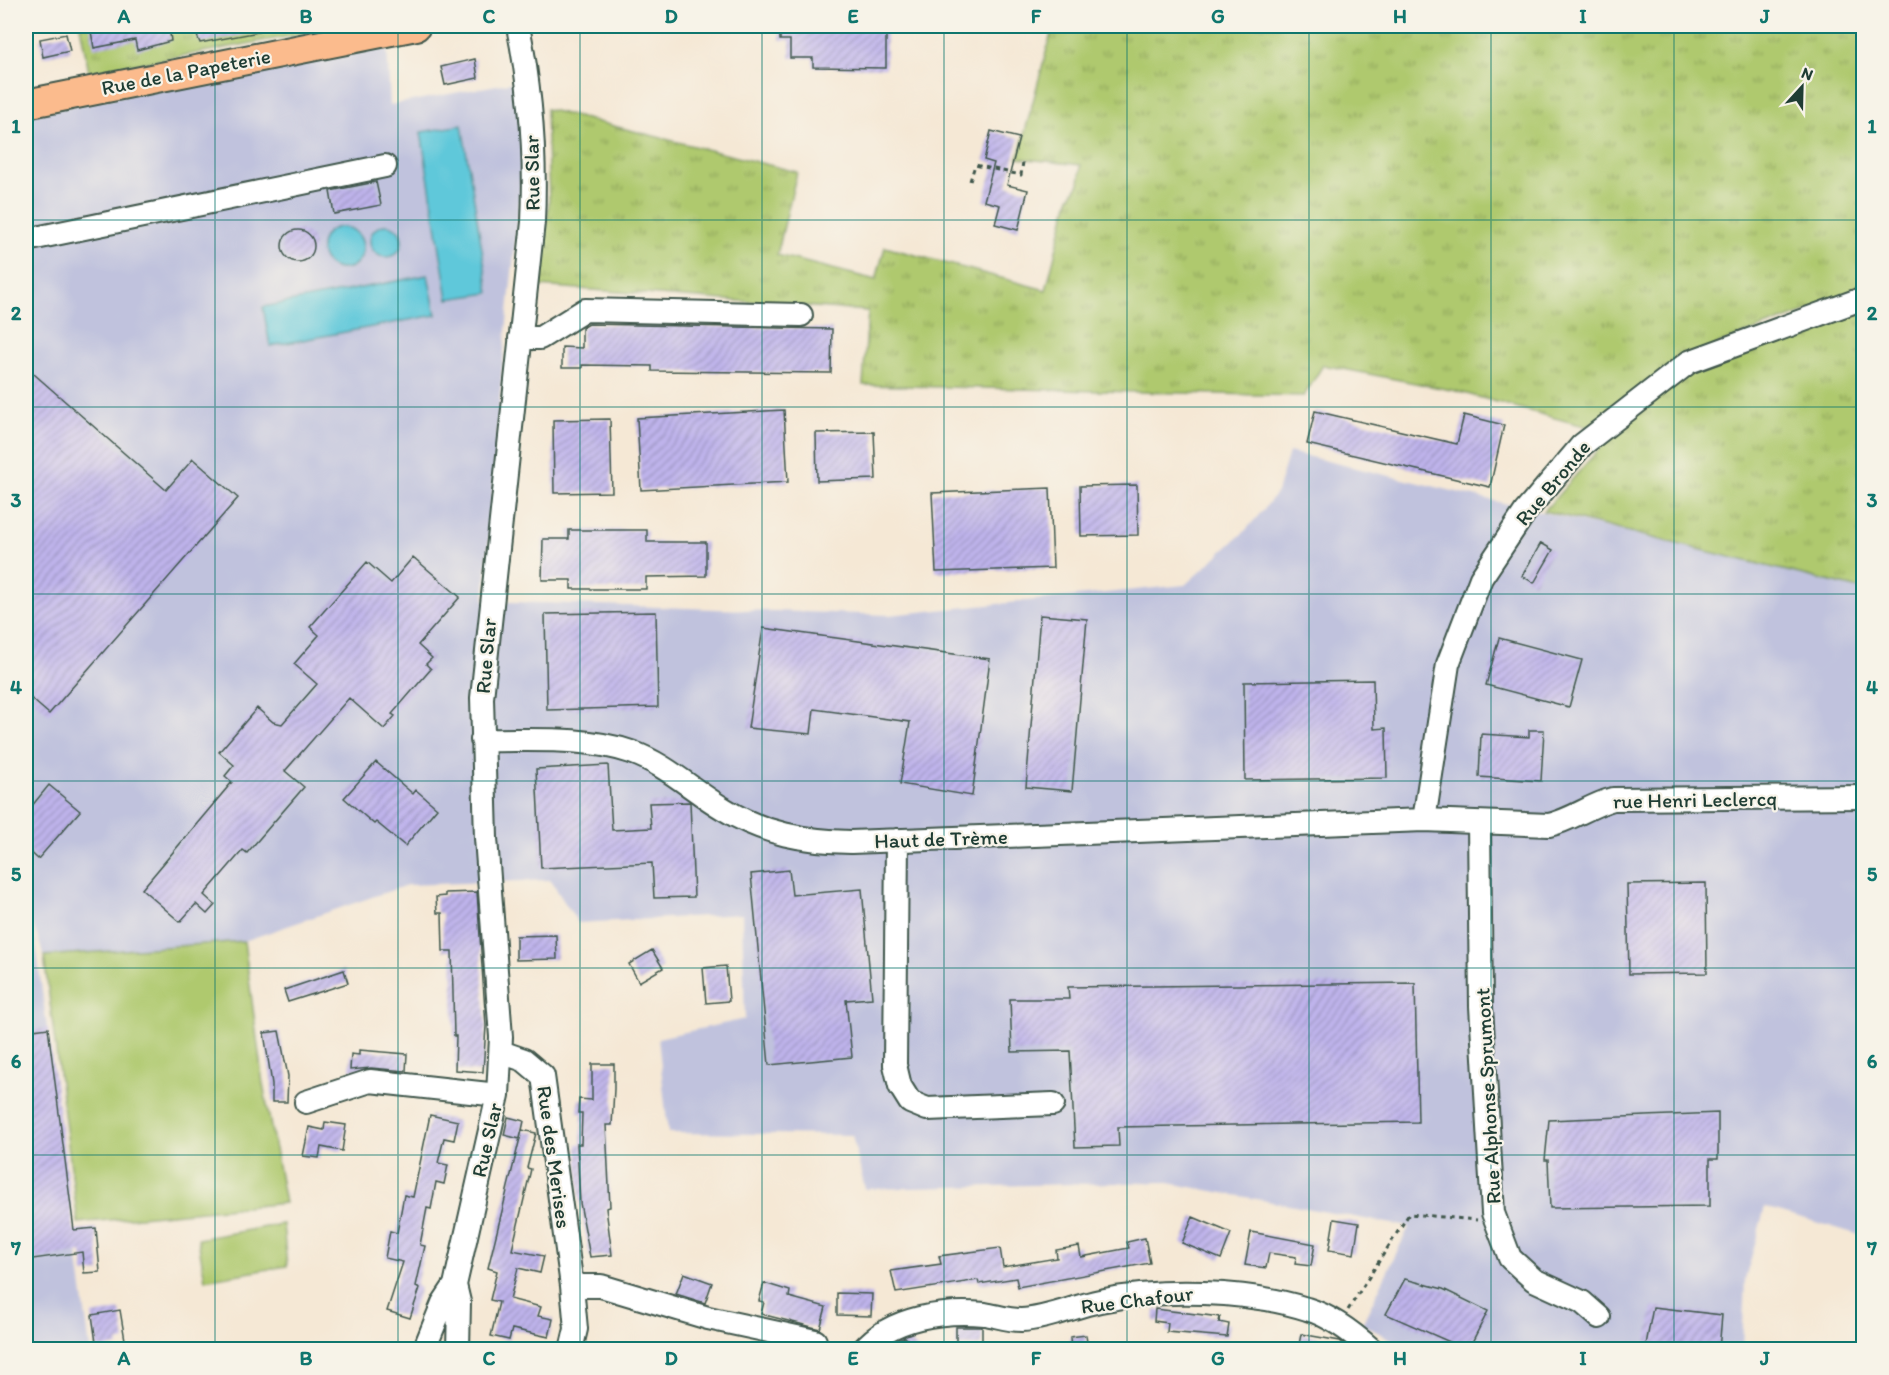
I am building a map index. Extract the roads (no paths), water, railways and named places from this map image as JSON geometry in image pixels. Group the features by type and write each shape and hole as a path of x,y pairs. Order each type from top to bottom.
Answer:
{"main road":[{"name":"Rue de la Papeterie","path":"26,104 416,26"}],"street":[{"name":"Rue Slar","path":"424,1350 443,1303 455,1285 498,1095 501,1052 482,740 484,675 533,222 535,163 527,72 518,26"},
{"path":"26,240 385,166"},
{"name":"Rue Bronde","path":"1424,820 1448,664 1481,578 1525,512 1560,470 1582,445 1689,362 1863,298"},
{"path":"520,338 540,338 585,310 801,315"},
{"name":"Haut de Trème","path":"482,740 592,741 633,752 668,770 724,810 766,830 810,841 897,840 1424,820"},
{"name":"rue Henri Leclercq","path":"1424,820 1549,825 1566,821 1596,804 1613,799 1863,797"},
{"name":"Rue Alphonse Sprumont","path":"1479,824 1482,1021 1493,1213 1509,1258 1534,1280 1582,1302 1599,1317"},
{"path":"897,840 894,1027 895,1065 900,1086 910,1102 927,1109 1053,1104"},
{"name":"Rue des Merises","path":"501,1052 524,1060 543,1076 572,1286"},
{"path":"306,1102 370,1082 498,1095"},
{"name":"Rue Slar","path":"455,1285 459,1302 458,1350"},
{"path":"571,1350 576,1329 572,1286 601,1286 708,1318 816,1341"},
{"name":"Rue Chafour","path":"863,1350 872,1340 933,1314 966,1313 1023,1320 1102,1300 1210,1292 1309,1309 1339,1324 1372,1350"}],"water":[{"path":"462,125 489,293 448,299 421,132"},
{"path":"386,225 397,230 402,241 397,252 386,257 375,252 370,241 375,230"},
{"path":"342,227 350,228 357,233 362,240 362,256 357,263 350,268 342,269 334,268 327,263 322,256 321,248 322,240 327,233 334,228"},
{"path":"428,275 436,315 270,346 263,307"}]}
